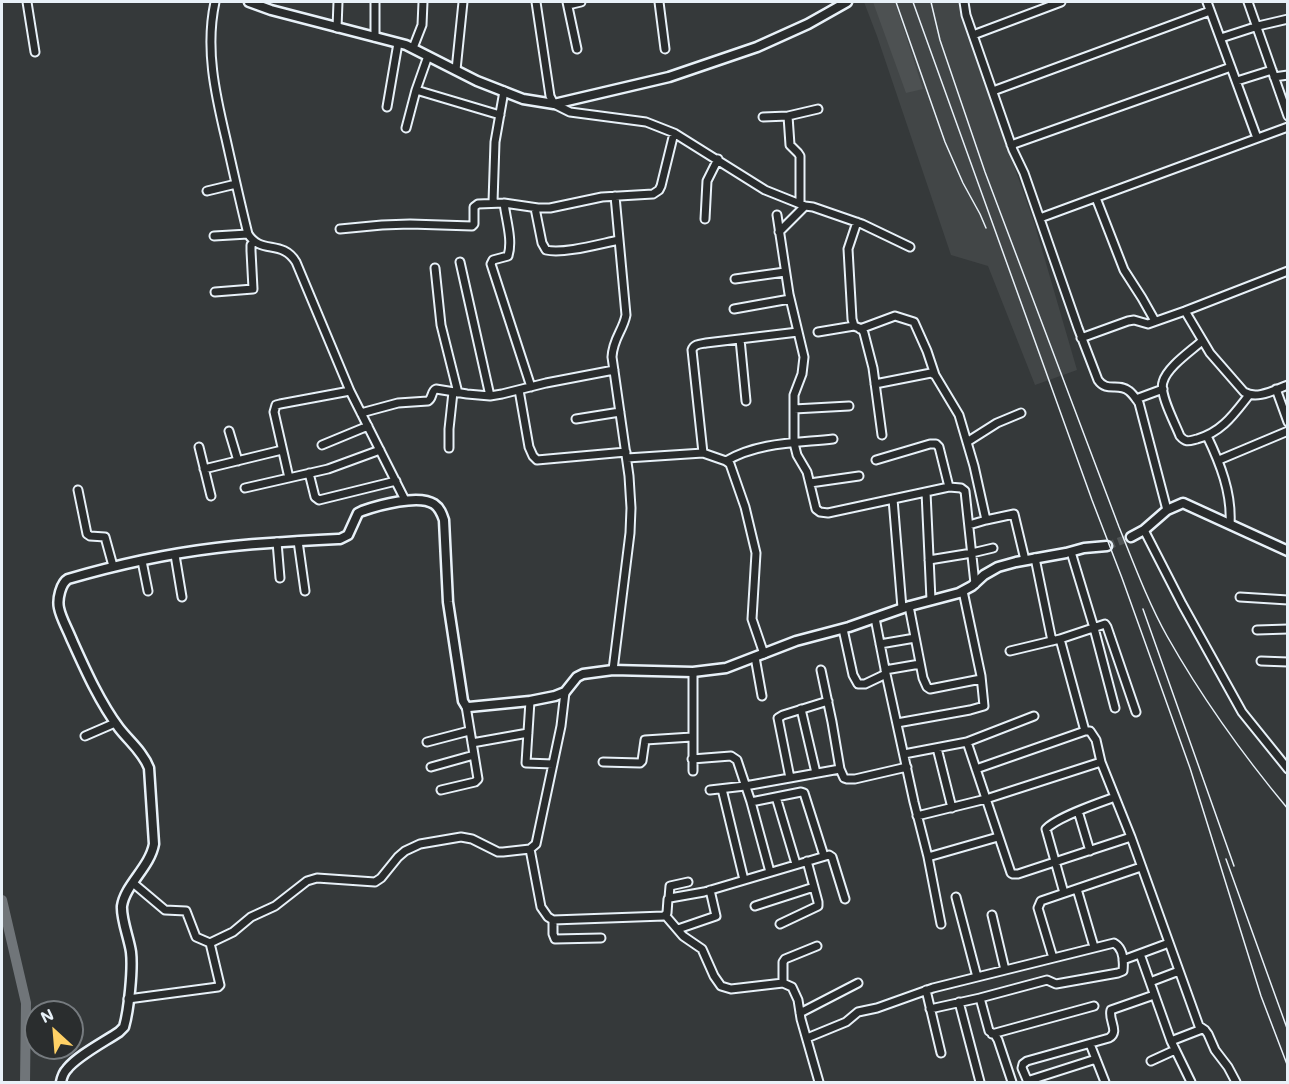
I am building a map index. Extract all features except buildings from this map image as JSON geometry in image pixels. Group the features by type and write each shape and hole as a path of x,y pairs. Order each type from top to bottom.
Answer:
{"street":[{"path":"27,2 35,52"},
{"path":"215,2 211,23 212,70 216,98 248,234 254,242 260,245 287,251 296,262 350,391 405,500"},
{"path":"249,2 262,8 413,48 477,81 523,99 554,104 570,112 646,122 674,133 765,190 857,222 910,247"},
{"path":"337,28 338,2"},
{"path":"375,2 375,37"},
{"path":"413,48 422,26 423,2"},
{"path":"456,70 463,2"},
{"path":"536,2 550,96 554,104"},
{"path":"577,49 567,3 581,2"},
{"path":"658,2 665,49"},
{"path":"554,104 669,77 757,46 808,24 847,2"},
{"path":"964,2 966,15 1011,145 1024,172 1098,380 1106,387 1126,388 1139,403 1167,510"},
{"path":"973,35 1061,2"},
{"path":"1207,2 1257,138"},
{"path":"1248,2 1285,103 1287,116"},
{"path":"993,91 1210,11"},
{"path":"1221,38 1287,19"},
{"path":"387,107 398,43"},
{"path":"406,128 428,56"},
{"path":"1011,145 1231,67"},
{"path":"1237,81 1273,74 1287,75"},
{"path":"416,90 500,115"},
{"path":"493,202 495,142 504,91"},
{"path":"764,117 788,116 818,109"},
{"path":"779,231 802,204 800,156 790,145 788,116"},
{"path":"1040,218 1287,127"},
{"path":"340,229 391,224 472,226 475,205 493,202 550,208 602,197 653,194 659,190 674,133"},
{"path":"705,219 707,181 717,159"},
{"path":"207,191 236,184"},
{"path":"613,670 631,508 612,347 626,315 615,196"},
{"path":"1096,198 1124,270 1155,321"},
{"path":"504,203 510,252 505,258 492,260 491,264 531,387"},
{"path":"535,208 542,243 546,250 572,249 619,240"},
{"path":"777,215 785,273 804,357 802,374 794,395 794,443 797,455 807,472 816,509 828,513 949,487 962,488 965,491 975,584"},
{"path":"857,222 848,249 852,319 864,333 873,368 882,435"},
{"path":"214,236 248,234"},
{"path":"215,292 253,289 251,245 254,242"},
{"path":"460,262 490,396"},
{"path":"435,268 441,325 456,392 449,429 449,448"},
{"path":"1082,338 1128,321 1134,320 1148,324 1287,271"},
{"path":"735,279 785,273"},
{"path":"734,309 790,299"},
{"path":"1185,311 1210,353 1244,392 1256,396 1287,385"},
{"path":"818,332 857,327 895,316 914,322 935,375 959,415 974,466 986,520"},
{"path":"704,453 692,350 695,345 798,332"},
{"path":"740,339 746,401"},
{"path":"1202,341 1169,370 1163,380 1164,397 1180,436 1188,442 1218,430 1249,395"},
{"path":"361,413 398,403 428,401 436,389 490,396 614,370"},
{"path":"875,384 931,373 935,375"},
{"path":"1136,399 1163,389"},
{"path":"1276,389 1287,422"},
{"path":"519,390 529,447 537,460 704,453 730,464 745,507 756,553 752,619 759,655 762,696"},
{"path":"290,478 274,412 276,405 350,391"},
{"path":"794,409 849,406"},
{"path":"576,419 620,412"},
{"path":"967,442 1021,412"},
{"path":"322,445 368,426"},
{"path":"229,431 238,461"},
{"path":"1219,460 1287,431"},
{"path":"1207,436 1219,460 1227,488 1231,510 1230,524"},
{"path":"726,461 738,453 760,447 832,439"},
{"path":"876,460 936,444 939,447 949,487"},
{"path":"199,447 211,496"},
{"path":"204,469 282,450"},
{"path":"245,488 343,464 380,450"},
{"path":"309,473 315,497 319,500 396,481"},
{"path":"810,483 859,476"},
{"path":"78,490 87,534 105,537 113,566"},
{"path":"926,492 931,600"},
{"path":"893,499 906,607 927,687 930,689 981,679"},
{"path":"61,1083 64,1073 76,1060 124,1027 132,963 122,910 124,900 153,852 154,844 148,768 143,756 115,723 86,672 58,603 65,580 113,566 216,548 345,538 351,531 358,513 362,510 405,500 428,501 439,508 444,520 449,610 478,777 477,781 441,790"},
{"path":"1131,537 1144,530 1167,510 1183,503 1287,551"},
{"path":"969,525 1014,514 1025,560"},
{"path":"1144,530 1242,712 1287,769"},
{"path":"298,541 305,591"},
{"path":"277,542 280,578"},
{"path":"466,706 530,701 555,696 565,692 580,675 613,670 693,672 726,668 796,641 959,593 998,567 1084,548 1107,546"},
{"path":"929,560 993,548"},
{"path":"1071,552 1094,627 1114,708"},
{"path":"175,555 182,597"},
{"path":"1035,558 1056,640 1085,731"},
{"path":"142,561 148,591"},
{"path":"897,723 982,707 985,704 963,591"},
{"path":"1240,597 1287,600"},
{"path":"875,618 941,924"},
{"path":"1010,651 1056,640 1105,624 1136,712"},
{"path":"843,629 853,675 858,684 865,684 885,672 920,664"},
{"path":"1257,630 1287,629"},
{"path":"880,644 915,638"},
{"path":"1261,661 1287,662"},
{"path":"821,670 840,769 844,778 906,766"},
{"path":"693,672 693,771"},
{"path":"133,884 165,910 186,911 196,937 210,943 230,934 252,917 274,906 307,881 317,878 372,882 379,880 398,857 420,844 461,837 472,839 498,852 530,849 536,844 561,726 565,692"},
{"path":"530,701 526,763 553,764"},
{"path":"790,778 778,718 828,701"},
{"path":"801,709 816,773"},
{"path":"904,753 967,742 1034,716"},
{"path":"85,736 115,723"},
{"path":"427,742 469,731"},
{"path":"976,769 1085,731 1093,733 1101,762 1131,837 1196,1020 1208,1034 1215,1050 1236,1083"},
{"path":"472,743 528,733"},
{"path":"603,762 640,763 645,740 692,737"},
{"path":"967,742 1011,873 1018,874 1131,837"},
{"path":"936,748 952,808"},
{"path":"431,767 474,755"},
{"path":"692,759 730,756 739,764 770,872"},
{"path":"917,816 986,799 1101,762"},
{"path":"710,790 840,769"},
{"path":"722,789 744,880"},
{"path":"751,802 801,792 804,794 824,856"},
{"path":"776,797 796,864"},
{"path":"1064,893 1046,830 1051,825 1090,806 1115,797"},
{"path":"1078,812 1090,851"},
{"path":"928,857 998,837"},
{"path":"530,849 541,907 553,920 665,915 683,936 700,946 718,983 725,988 783,983 792,987 800,1006 819,1083"},
{"path":"669,898 710,890 831,855 845,899"},
{"path":"780,924 818,906 807,861"},
{"path":"1053,958 1039,913 1038,905 1041,901 1141,867"},
{"path":"665,915 670,886 688,882"},
{"path":"755,906 814,887"},
{"path":"1077,889 1094,947"},
{"path":"678,929 716,916 710,890"},
{"path":"956,897 977,977"},
{"path":"992,915 1005,970"},
{"path":"553,920 555,939 601,938"},
{"path":"128,999 220,986 210,943"},
{"path":"807,1038 846,1022 858,1012 877,1008 926,990 1094,947 1114,943 1120,947 1123,970 1118,973 1056,984 1047,980 930,1009"},
{"path":"1123,960 1169,943"},
{"path":"783,983 784,959 818,946"},
{"path":"1140,954 1171,1041 1191,1083"},
{"path":"1150,982 1179,971"},
{"path":"800,1013 858,983"},
{"path":"926,990 941,1053"},
{"path":"1096,1059 1028,1082 1022,1068 1027,1061 1113,1036 1109,1014 1111,1010 1154,995"},
{"path":"980,998 989,1031 998,1040 1012,1083"},
{"path":"959,1002 980,1083"},
{"path":"992,1034 1094,1006"},
{"path":"1171,1041 1202,1029"},
{"path":"1090,1044 1105,1083"},
{"path":"1151,1061 1175,1050"}],"shaded area":[{"path":"864,2 961,2 975,57 1034,222 1077,370 1035,385 988,266 951,255"},
{"path":"873,2 895,2 923,89 906,93"}],"waterway":[{"path":"2,900 26,1003 25,1082"}],"tunnel":[{"path":"1107,546 1131,537"}],"railway":[{"path":"896,2 945,142 986,228"},
{"path":"913,2 1190,768 1261,996 1288,1067"},
{"path":"931,2 940,40 985,172 1147,596 1180,659 1209,704 1239,747 1288,809"},
{"path":"1143,609 1234,866"},
{"path":"1226,859 1288,1031"}]}
